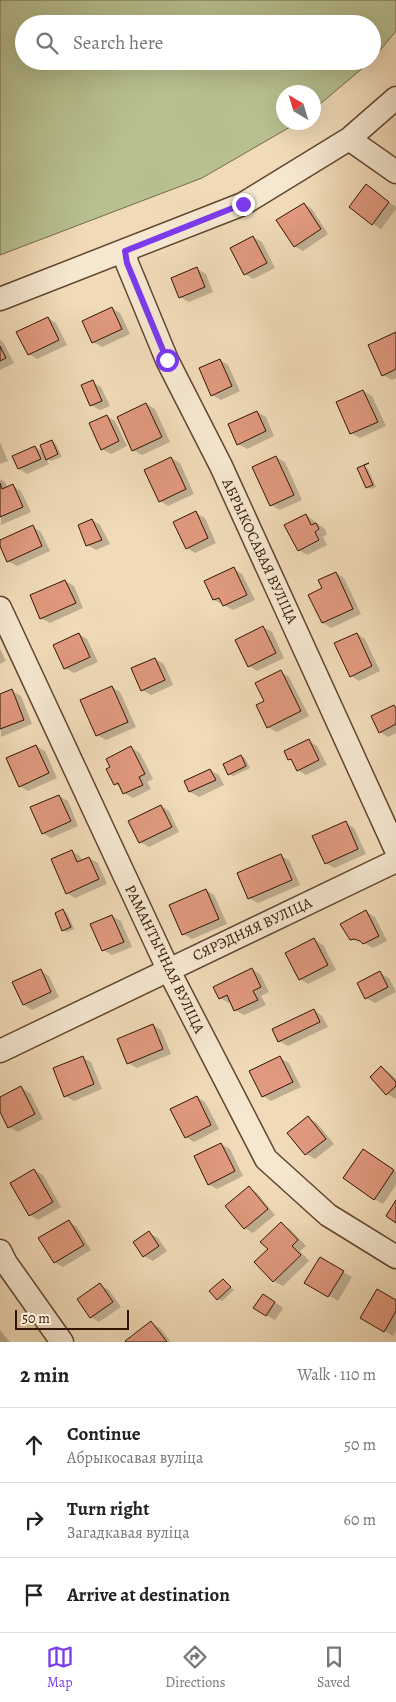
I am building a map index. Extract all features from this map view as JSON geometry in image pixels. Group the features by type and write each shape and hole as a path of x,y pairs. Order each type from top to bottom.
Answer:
{"street":[{"path":"0,299 243,204 349,139 396,98"},
{"path":"349,139 396,172"},
{"name":"АБРЫКОСАВАЯ ВУЛІЦА","path":"125,251 127,263 167,360 225,475 396,850"},
{"name":"РАМАНТЫЧНАЯ ВУЛІЦА","path":"0,608 168,969 266,1159 328,1215 396,1256"},
{"name":"СЯРЭДНЯЯ ВУЛІЦА","path":"0,1051 396,861"},
{"path":"0,1251 6,1263 62,1342"}],"green space":[{"path":"0,0 396,0 396,31 381,49 381,15 15,15 15,70 360,70 321,103 321,85 276,85 276,130 285,130 202,178 0,255"}],"building":[{"path":"366,184 389,202 372,225 349,207"},
{"path":"304,203 321,229 294,247 276,220"},
{"path":"253,236 267,263 244,275 230,248"},
{"path":"197,267 205,287 179,298 171,278"},
{"path":"112,307 122,329 92,343 82,321"},
{"path":"48,317 59,340 28,355 16,332"},
{"path":"396,332 396,369 382,376 368,345"},
{"path":"0,346 6,358 0,361"},
{"path":"220,359 232,386 211,396 199,368"},
{"path":"93,380 102,401 90,406 81,385"},
{"path":"363,390 378,422 350,434 336,402"},
{"path":"146,403 162,437 132,451 117,417"},
{"path":"257,411 266,431 237,445 228,424"},
{"path":"107,415 119,441 101,450 89,423"},
{"path":"52,440 58,454 46,460 40,445"},
{"path":"35,446 41,459 18,469 12,456"},
{"path":"276,456 294,495 270,506 252,467"},
{"path":"171,457 186,489 159,502 144,470"},
{"path":"364,465 373,485 366,488 357,468"},
{"path":"0,483 2,489 13,484 23,507 0,517"},
{"path":"196,511 208,538 186,549 173,522"},
{"path":"306,514 311,525 316,523 319,529 315,532 319,540 298,551 284,525"},
{"path":"92,519 102,540 86,546 78,525"},
{"path":"33,525 42,546 7,562 0,546 0,540"},
{"path":"234,567 247,595 223,606 219,598 213,600 204,581"},
{"path":"336,572 353,609 322,623 308,595 322,588 318,580"},
{"path":"65,580 76,603 40,619 30,595"},
{"path":"263,626 276,653 248,667 235,640"},
{"path":"79,633 90,657 64,669 53,645"},
{"path":"357,633 372,666 350,677 334,643"},
{"path":"155,658 165,680 141,691 131,668"},
{"path":"281,670 301,711 267,728 256,705 264,701 255,683"},
{"path":"112,686 128,722 96,736 80,700"},
{"path":"12,689 24,720 0,729 0,694"},
{"path":"394,705 396,708 396,724 379,733 371,716"},
{"path":"309,739 319,760 297,771 291,759 288,760 284,751"},
{"path":"36,745 49,773 19,787 6,758"},
{"path":"131,746 145,774 139,777 143,785 123,794 118,783 114,785 106,769 110,767 106,759"},
{"path":"241,755 246,766 228,775 223,764"},
{"path":"210,769 216,780 189,792 184,781"},
{"path":"59,795 71,821 42,834 30,807"},
{"path":"161,805 172,827 139,843 128,821"},
{"path":"346,821 358,849 325,864 312,836"},
{"path":"72,850 77,862 89,857 99,879 66,894 51,859"},
{"path":"281,854 292,880 248,899 237,873"},
{"path":"206,889 219,919 182,935 169,905"},
{"path":"63,909 71,927 62,931 55,913"},
{"path":"366,910 379,936 363,944 354,939 350,940 340,924"},
{"path":"112,915 124,942 102,951 90,924"},
{"path":"314,938 328,965 299,980 285,953"},
{"path":"252,968 261,987 253,991 258,1000 234,1011 227,995 219,999 213,987"},
{"path":"41,969 51,992 23,1005 12,982"},
{"path":"380,971 388,987 365,999 357,983"},
{"path":"314,1009 320,1022 278,1042 272,1029"},
{"path":"153,1024 163,1049 127,1064 117,1039"},
{"path":"83,1056 94,1084 64,1097 53,1068"},
{"path":"280,1056 293,1082 262,1097 249,1071"},
{"path":"381,1066 396,1082 396,1086 386,1095 370,1077"},
{"path":"21,1086 35,1114 8,1128 0,1112 0,1097"},
{"path":"197,1096 211,1125 185,1138 170,1109"},
{"path":"308,1116 326,1139 305,1155 287,1133"},
{"path":"221,1143 235,1171 208,1185 194,1156"},
{"path":"363,1149 394,1170 374,1200 343,1178"},
{"path":"34,1169 53,1202 29,1216 10,1183"},
{"path":"249,1186 268,1209 244,1229 225,1206"},
{"path":"396,1200 396,1223 386,1216"},
{"path":"69,1220 84,1245 54,1263 38,1238"},
{"path":"281,1222 298,1240 292,1246 301,1255 273,1282 254,1262 268,1249 260,1242"},
{"path":"149,1231 159,1246 143,1257 133,1242"},
{"path":"320,1257 344,1271 328,1297 304,1283"},
{"path":"223,1279 231,1287 217,1300 209,1291"},
{"path":"100,1283 113,1302 90,1318 77,1299"},
{"path":"377,1289 396,1300 396,1311 384,1332 360,1318"},
{"path":"263,1294 275,1302 266,1316 253,1308"},
{"path":"151,1321 167,1342 125,1341"}],"route":[{"path":"167,360 127,263 125,251 243,204"}]}
